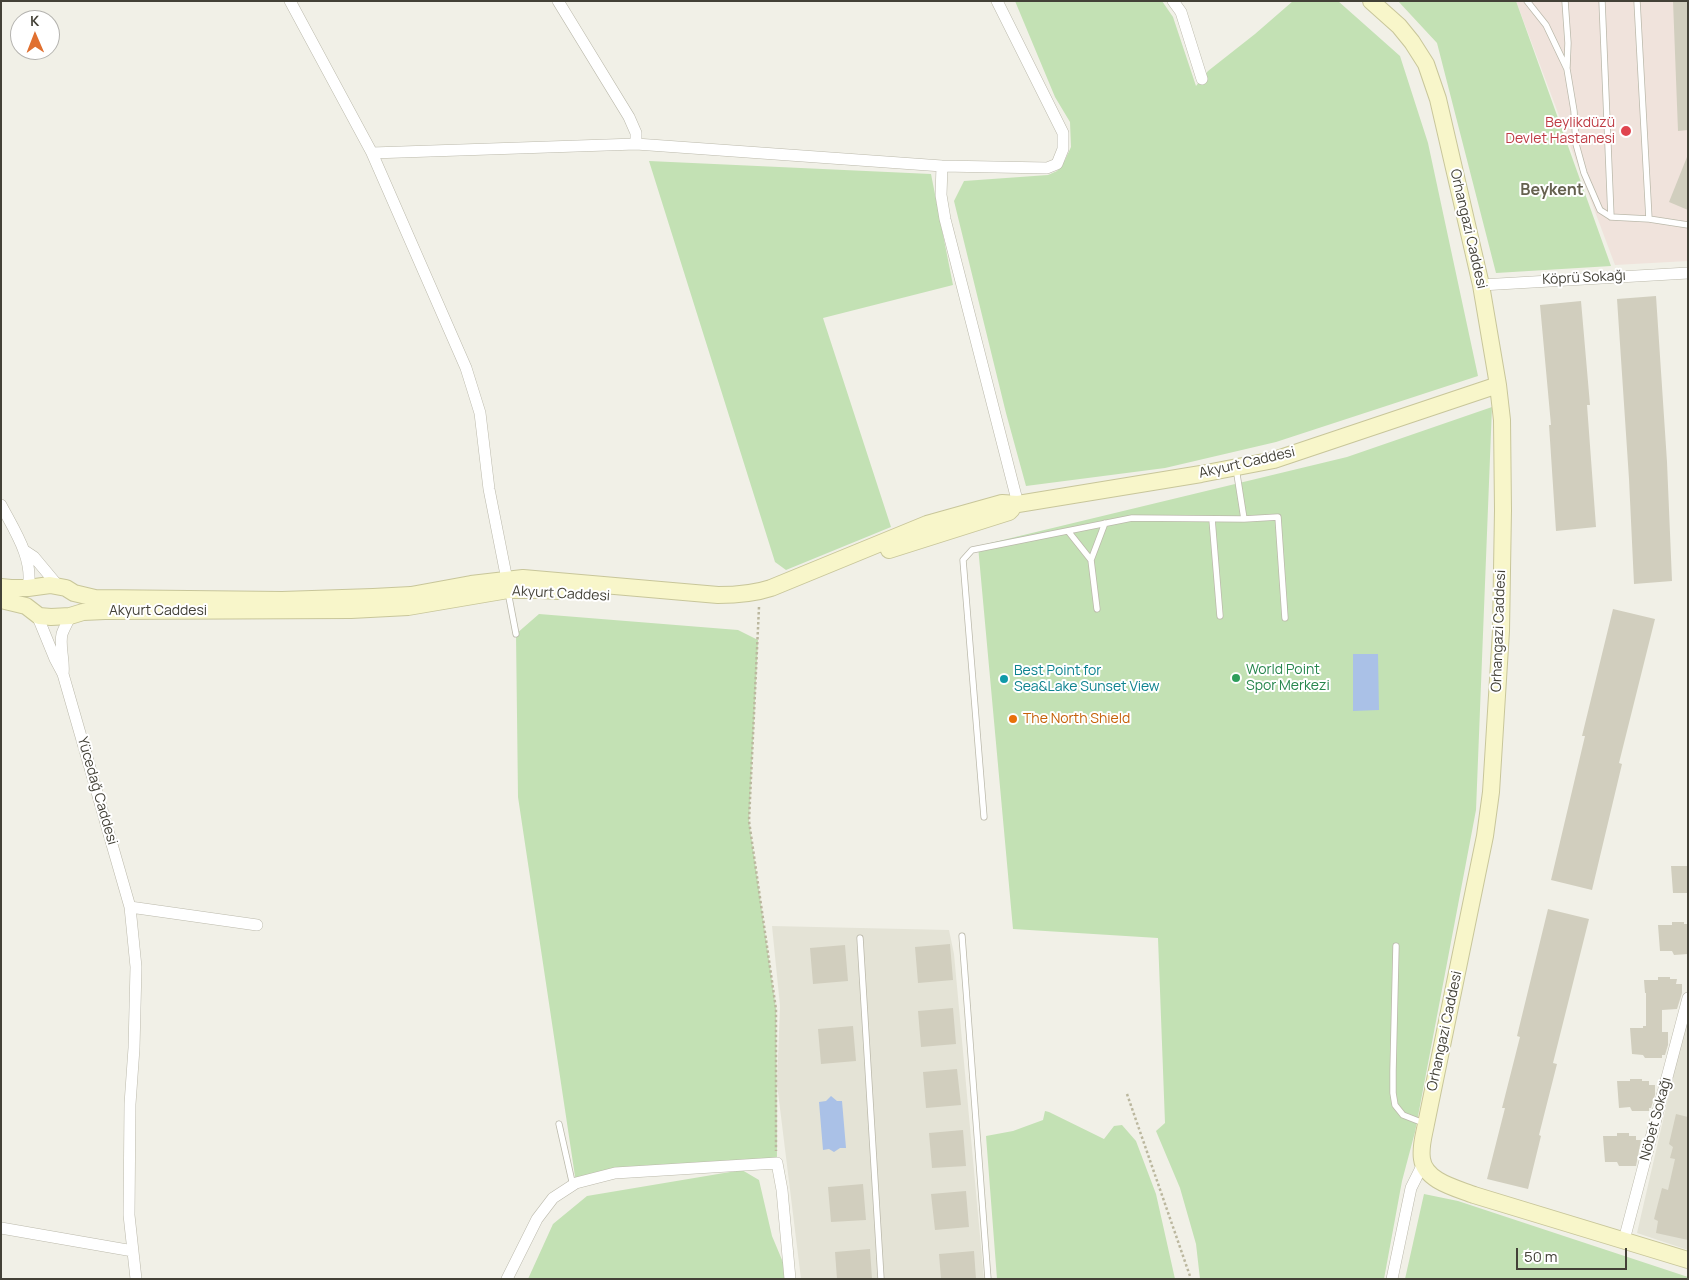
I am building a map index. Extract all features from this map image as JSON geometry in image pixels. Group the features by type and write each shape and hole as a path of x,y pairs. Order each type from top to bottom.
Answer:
{"street":[{"path":"290,1 372,153 466,368 480,413 489,489 507,585"},
{"path":"558,1 629,117 636,133 636,144"},
{"path":"372,153 636,144 942,166 1047,168 1057,164 1063,149 1063,133 997,1"},
{"path":"1172,1 1181,12 1202,78"},
{"name":"Orhangazi Caddesi","path":"1371,1 1399,26 1412,42 1426,64 1438,99 1481,284 1502,420 1501,631 1492,792 1483,846 1426,1124 1422,1149 1423,1164 1411,1188 1392,1279"},
{"path":"942,166 942,195 945,219 1018,504"},
{"name":"Köprü Sokağı","path":"1481,284 1688,273"},
{"name":"Akyurt Caddesi","path":"1,600 51,617 105,611 350,610 408,607 541,578 718,595 758,592 928,524 1002,503 1018,504 1274,460 1498,385"},
{"path":"1,504 25,551 30,577 26,595 63,674"},
{"name":"Akyurt Caddesi","path":"1,587 28,588 50,585 95,598 282,600 411,595 471,584 507,585 541,590 695,604 742,605 760,602 874,556 1009,512 1018,504"},
{"path":"25,551 34,557 77,604 76,610 70,616 62,635 65,665 63,674"},
{"name":"Yücedağ Caddesi","path":"63,674 130,907 136,967 130,1113 130,1215 136,1279"},
{"path":"130,907 257,926"},
{"name":"Nöbet Sokağı","path":"1624,1240 1688,998"},
{"path":"508,1279 537,1219 553,1198 576,1183 615,1173 776,1163 782,1190 790,1279"},
{"path":"1423,1164 1430,1174 1443,1183 1459,1189 1688,1260"},
{"path":"1,1228 133,1251"}],"lane":[{"path":"1527,1 1546,26 1567,69"},
{"path":"1565,1 1568,43 1567,69 1574,111 1576,144 1584,173 1600,210 1611,217 1649,219 1688,225"},
{"path":"1602,1 1611,217"},
{"path":"1637,1 1649,219"},
{"path":"1236,468 1244,519"},
{"path":"984,817 963,560 972,550 1132,518 1244,519 1278,517 1285,618"},
{"path":"1212,519 1220,616"},
{"path":"1097,609 1091,560 1105,524"},
{"path":"1068,531 1091,560"},
{"path":"507,585 516,634"},
{"path":"962,936 988,1279"},
{"path":"860,938 881,1279"},
{"path":"1396,946 1393,1078 1395,1105 1403,1114 1426,1124"},
{"path":"559,1124 573,1186"}],"path":[{"path":"760,602 748,821 776,1009 776,1163"},
{"path":"1127,1094 1191,1279"}],"shaded area":[{"name":"Beylikdüzü Devlet Hastanesi","path":"1516,1 1688,1 1688,261 1615,265"},
{"path":"772,926 949,930 954,954 984,1279 801,1279 777,1084 780,1006"},
{"path":"1688,1012 1688,1250 1637,1233"}],"green space":[{"path":"1015,1 1162,1 1173,17 1196,86 1208,71 1293,1 1338,1 1400,56 1428,143 1478,376 1276,442 1165,468 1026,486 1006,413 954,201 964,181 1048,175 1057,171 1071,147 1070,122 1055,97"},
{"path":"1398,1 1516,1 1611,266 1496,273 1437,43"},
{"path":"649,161 931,174 953,285 823,318 891,527 786,570 775,562"},
{"name":"World Point Spor Merkezi","path":"1492,407 1476,810 1415,1132 1402,1181 1384,1279 1200,1279 1196,1244 1180,1188 1156,1131 1165,1123 1158,938 1013,929 978,546 1347,457"},
{"path":"539,614 738,630 758,640 749,821 776,1009 777,1163 615,1173 576,1183 518,797 516,634"},
{"path":"1045,1111 1104,1139 1114,1126 1122,1125 1136,1141 1156,1194 1175,1279 997,1279 986,1136 1013,1131 1043,1120"},
{"path":"742,1170 759,1180 772,1236 790,1279 528,1279 553,1224 587,1196"},
{"path":"1424,1194 1458,1201 1688,1277 1688,1279 1405,1279"}],"water":[{"path":"1353,654 1378,654 1379,710 1353,711"},
{"path":"831,1096 837,1101 842,1101 846,1148 840,1148 834,1152 829,1149 823,1150 819,1102 826,1101"}],"building":[{"path":"1673,1 1688,1 1688,130 1678,131"},
{"path":"1688,157 1688,210 1669,202"},
{"path":"1656,296 1667,462 1672,581 1634,584 1617,299"},
{"path":"1581,301 1590,405 1587,405 1596,527 1556,531 1549,425 1551,425 1540,305"},
{"path":"1613,609 1655,619 1619,763 1622,764 1592,890 1551,880 1585,736 1582,736"},
{"path":"1671,866 1688,866 1688,893 1673,893"},
{"path":"1548,909 1589,919 1553,1063 1557,1064 1528,1189 1487,1179 1520,1037 1517,1036"},
{"path":"1672,922 1688,924 1688,954 1674,955 1672,951 1660,951 1658,925 1672,925"},
{"path":"950,944 953,980 918,983 915,947"},
{"path":"845,945 848,981 813,984 810,948"},
{"path":"1658,977 1677,979 1676,984 1682,984 1682,993 1677,1009 1662,1010 1662,1032 1668,1032 1668,1045 1665,1055 1662,1055 1662,1058 1645,1058 1643,1055 1632,1054 1630,1028 1643,1028 1643,1026 1646,1026 1644,980 1658,980"},
{"path":"953,1008 956,1044 921,1047 918,1011"},
{"path":"853,1026 856,1061 821,1064 818,1029"},
{"path":"957,1069 961,1105 926,1108 923,1072"},
{"path":"1630,1079 1642,1079 1642,1081 1649,1081 1649,1085 1655,1085 1655,1095 1649,1111 1632,1111 1630,1107 1619,1108 1617,1081 1630,1081"},
{"path":"1676,1114 1688,1117 1688,1240 1656,1233 1658,1221 1654,1219 1662,1188 1668,1190 1675,1159 1670,1158 1673,1147 1669,1144"},
{"path":"963,1130 966,1166 932,1168 929,1133"},
{"path":"1617,1133 1629,1133 1629,1136 1636,1136 1636,1140 1641,1140 1636,1166 1619,1166 1617,1162 1605,1162 1603,1136 1617,1136"},
{"path":"863,1184 866,1220 831,1222 828,1187"},
{"path":"966,1191 969,1227 935,1230 931,1194"},
{"path":"870,1249 872,1279 837,1279 835,1252"},
{"path":"974,1251 976,1279 941,1279 939,1254"}],"place":[{"name":"Beylikdüzü Devlet Hastanesi","path":"1626,131"},
{"name":"World Point Spor Merkezi","path":"1236,678"},
{"name":"Best Point for Sea&Lake Sunset View","path":"1004,679"},
{"name":"The North Shield","path":"1013,719"}],"district":[{"name":"Beykent","path":"1552,191"}]}
